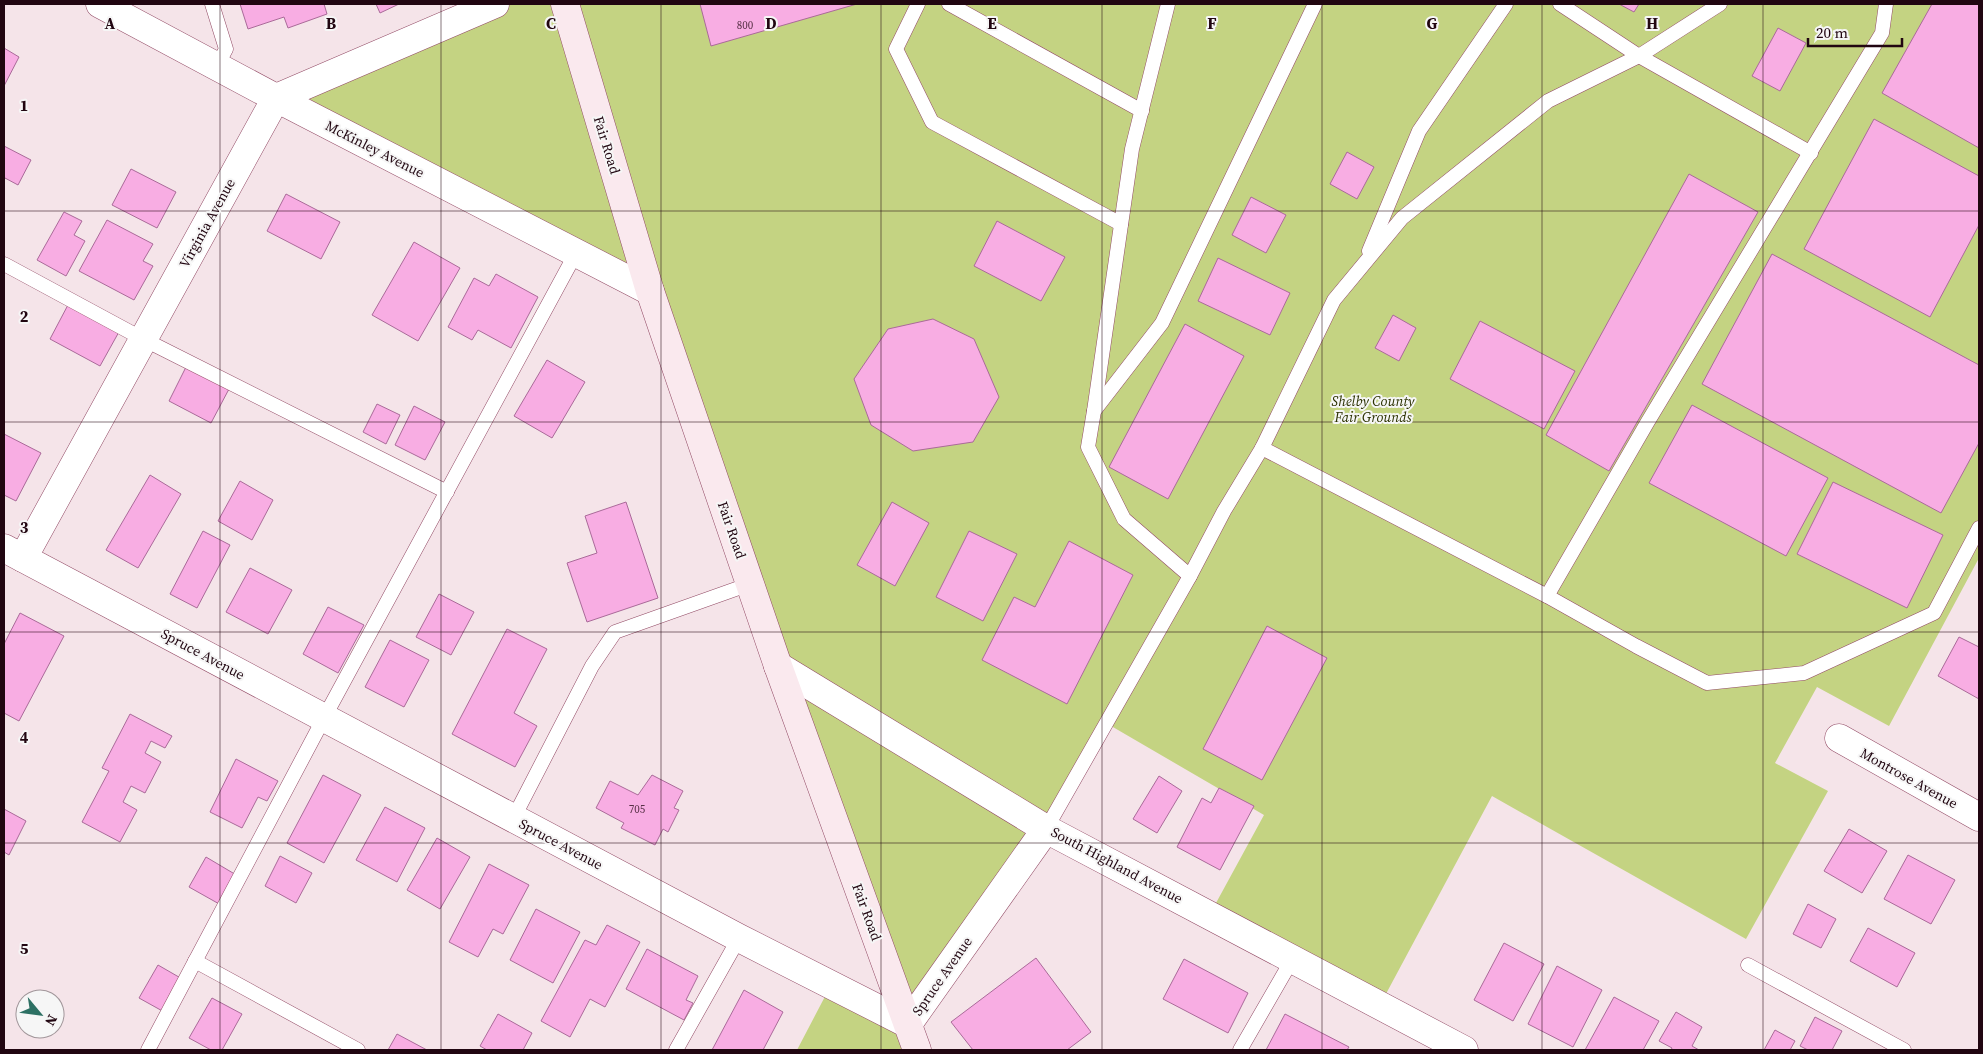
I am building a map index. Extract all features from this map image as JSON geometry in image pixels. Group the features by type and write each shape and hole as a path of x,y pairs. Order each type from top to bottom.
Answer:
{"main road":[{"name":"Fair Road","path":"565,4 650,291 778,666 917,1050"}],"street":[{"name":"McKinley Avenue","path":"100,4 276,98 650,291"},
{"path":"276,98 495,4"},
{"name":"Virginia Avenue","path":"13,553 144,339 276,98"},
{"name":"Spruce Avenue","path":"13,553 739,938 908,1024 1046,828"},
{"name":"South Highland Avenue","path":"778,666 1046,828 1464,1050"},
{"name":"Montrose Avenue","path":"1839,738 1979,817"}],"lane":[{"path":"212,4 226,49 217,66"},
{"path":"918,4 896,49 932,122 1122,224"},
{"path":"949,4 1142,111"},
{"path":"1168,4 1132,149 1088,447 1124,518 1190,576"},
{"path":"1094,411 1162,323 1315,4"},
{"path":"1363,265 1419,131 1506,4"},
{"path":"1560,4 1639,56 1811,153"},
{"path":"1046,828 1190,576 1224,511 1262,448 1334,300 1402,218 1548,102 1639,56 1720,4"},
{"path":"1547,596 1647,423 1882,33 1886,4"},
{"path":"148,1050 324,718 576,253"},
{"path":"4,264 144,339 447,492"},
{"path":"1262,448 1547,596 1707,683 1804,673 1934,613 1979,528"},
{"path":"513,819 592,666 615,632 750,584"},
{"path":"676,1050 739,938"},
{"path":"1240,1050 1293,958"},
{"path":"195,961 358,1050"},
{"path":"1748,965 1904,1050"}],"green space":[{"name":"Shelby County Fair Grounds","path":"495,4 1979,4 1979,558 1889,726 1817,687 1775,763 1828,791 1746,939 1492,796 1380,1005 1210,914 1264,815 1106,723 1046,829 908,1024 917,1050 797,1050 831,985 907,1024 650,291 276,98"}],"building":[{"path":"240,4 324,4 327,14 288,28 284,17 248,29"},
{"path":"376,4 399,4 380,13"},
{"path":"700,4 857,4 711,46"},
{"path":"1619,4 1639,4 1634,12"},
{"path":"1932,4 1979,4 1979,148 1882,93"},
{"path":"1778,28 1806,43 1780,91 1752,76"},
{"path":"4,48 19,57 4,86"},
{"path":"1874,119 1979,176 1979,225 1930,317 1804,249"},
{"path":"4,146 31,160 18,185 5,178 4,180"},
{"path":"1347,152 1374,167 1357,199 1330,184"},
{"path":"131,169 176,192 157,228 112,205"},
{"path":"1689,174 1758,212 1609,471 1546,435"},
{"path":"286,194 340,222 321,259 267,231"},
{"path":"1251,197 1286,215 1266,253 1232,235"},
{"path":"64,212 82,221 74,235 85,241 66,276 37,260"},
{"path":"107,220 153,244 143,261 153,266 134,300 79,271"},
{"path":"997,221 1065,257 1041,301 974,266"},
{"path":"414,242 460,268 418,341 372,315"},
{"path":"1772,254 1979,365 1979,443 1941,513 1702,384"},
{"path":"1218,258 1290,293 1270,335 1198,301"},
{"path":"496,274 538,297 511,348 478,330 472,340 448,327 474,278 489,286"},
{"path":"69,303 120,330 100,366 50,339"},
{"path":"1393,315 1416,328 1399,361 1375,348"},
{"path":"933,319 974,339 999,397 973,442 913,451 871,425 854,379 888,329"},
{"path":"1480,321 1575,371 1544,429 1450,379"},
{"path":"1185,324 1244,356 1168,499 1109,467"},
{"path":"547,360 585,382 552,438 514,416"},
{"path":"186,367 229,389 211,423 169,401"},
{"path":"377,404 400,415 386,444 363,432"},
{"path":"1692,405 1828,478 1786,556 1649,483"},
{"path":"414,406 445,422 425,460 395,445"},
{"path":"4,434 41,453 16,501 4,495"},
{"path":"150,475 181,494 138,568 106,550"},
{"path":"240,481 273,500 252,540 218,521"},
{"path":"1833,482 1943,535 1907,608 1797,554"},
{"path":"626,502 658,598 587,622 567,563 597,553 585,516"},
{"path":"892,502 929,523 895,586 857,565"},
{"path":"203,531 230,545 197,608 170,594"},
{"path":"969,531 1017,554 983,621 936,597"},
{"path":"1069,541 1133,575 1067,704 982,660 1014,597 1035,607"},
{"path":"250,568 292,590 268,634 226,612"},
{"path":"439,594 474,612 451,655 416,637"},
{"path":"328,607 364,625 338,673 303,654"},
{"path":"20,613 64,636 19,721 4,713 4,644"},
{"path":"1267,626 1327,658 1262,780 1203,749"},
{"path":"507,629 547,649 514,713 537,726 515,767 452,734"},
{"path":"1959,637 1979,647 1979,699 1938,676"},
{"path":"390,640 429,660 404,707 365,687"},
{"path":"130,714 172,736 165,748 151,741 145,753 161,762 145,793 131,786 123,802 137,810 120,842 82,822 109,771 102,768"},
{"path":"236,759 278,781 267,801 258,797 242,828 210,812"},
{"path":"323,775 361,795 324,863 287,843"},
{"path":"652,775 683,791 674,808 679,810 668,832 663,829 655,845 621,828 624,823 596,808 610,781 638,795"},
{"path":"1159,776 1182,791 1157,833 1133,819"},
{"path":"1219,788 1254,806 1220,870 1177,847 1202,798 1211,803"},
{"path":"385,807 425,828 397,882 356,860"},
{"path":"4,809 26,821 9,855 4,852"},
{"path":"1849,829 1887,851 1862,893 1824,871"},
{"path":"437,838 470,857 440,909 407,890"},
{"path":"1908,855 1955,880 1931,924 1884,899"},
{"path":"280,856 312,873 296,903 265,886"},
{"path":"206,857 238,876 221,905 189,887"},
{"path":"489,864 529,885 503,934 493,929 478,957 449,942"},
{"path":"1808,904 1836,919 1821,948 1793,934"},
{"path":"536,909 580,932 553,983 510,960"},
{"path":"607,925 640,942 605,1007 590,999 570,1037 541,1021 585,940 596,945"},
{"path":"1868,928 1915,953 1897,987 1850,961"},
{"path":"1504,943 1544,964 1513,1021 1474,1000"},
{"path":"647,949 698,976 686,1000 693,1003 684,1020 626,989"},
{"path":"1036,958 1091,1032 1067,1050 973,1050 951,1022"},
{"path":"1184,959 1248,993 1228,1033 1163,999"},
{"path":"158,965 184,980 166,1013 139,998"},
{"path":"1557,966 1602,990 1573,1047 1528,1024"},
{"path":"744,990 783,1012 763,1050 712,1050"},
{"path":"1614,997 1659,1021 1643,1050 1585,1050"},
{"path":"212,998 242,1014 222,1050 211,1050 189,1038"},
{"path":"1676,1012 1702,1027 1692,1046 1699,1050 1671,1050 1672,1048 1659,1041"},
{"path":"498,1014 532,1033 523,1050 487,1050 480,1046"},
{"path":"1285,1014 1349,1047 1347,1050 1266,1050"},
{"path":"1815,1017 1842,1031 1832,1050 1808,1050 1800,1046"},
{"path":"1775,1030 1795,1041 1790,1050 1764,1050"},
{"path":"397,1034 427,1050 388,1050"}]}
